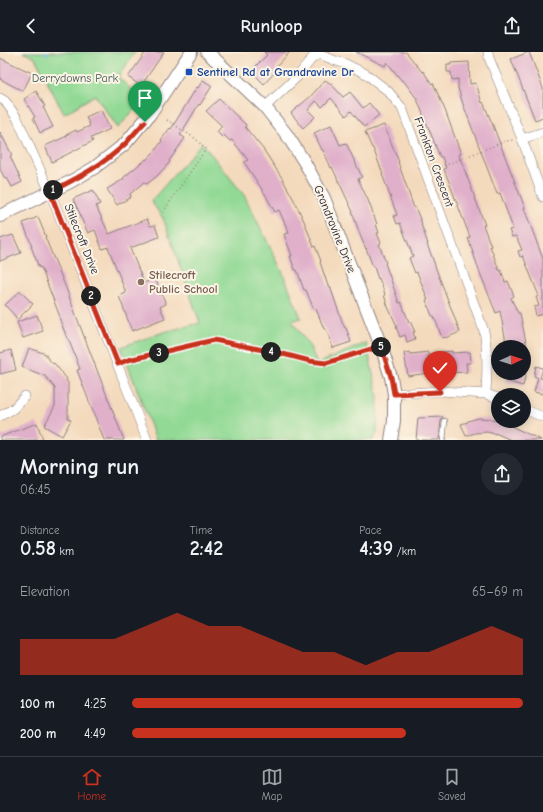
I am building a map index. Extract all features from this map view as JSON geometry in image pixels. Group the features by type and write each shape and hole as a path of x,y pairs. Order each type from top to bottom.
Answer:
{"street":[{"path":"0,216 70,182 94,168 125,144 150,114 191,52"},
{"name":"Grandravine Drive","path":"207,52 265,107 287,135 305,163 324,198 381,346 391,377 394,394 394,421 391,440"},
{"path":"488,52 543,197"},
{"name":"Frankton Crescent","path":"265,107 298,76 317,55 320,54 366,74 388,91 402,108 484,331 487,348 486,394"},
{"name":"Stilecroft Drive","path":"0,98 5,101 17,118 50,192 147,440"},
{"path":"522,139 543,132"},
{"path":"394,394 440,392 486,394 491,396"},
{"path":"0,416 13,409 25,396"},
{"path":"531,412 543,417"}],"lane":[{"path":"443,440 445,421"}],"path":[{"path":"167,120 196,139 205,149"},
{"path":"425,173 506,141 522,139"},
{"path":"163,212 208,146"},
{"path":"118,364 128,360 214,340 310,361 326,363 381,346"}],"green space":[{"name":"Derrydowns Park","path":"23,52 135,52 118,77 143,100 118,128 95,95 64,114 35,58"},
{"path":"202,143 244,195 282,271 301,318 292,321 310,347 317,364 366,343 378,396 377,433 373,440 156,440 121,347 164,332 200,323 163,218 151,201"}],"building":[{"path":"146,52 164,52 141,86 128,77"},
{"path":"264,52 290,52 275,68 277,70 264,84 251,71 267,55"},
{"path":"356,52 406,52 422,72 423,71 432,84 433,83 445,110 461,154 459,155 485,225 483,225 499,270 501,270 505,282 508,281 514,296 511,298 518,313 520,313 526,340 506,340 500,311 496,313 480,273 468,238 470,237 444,169 446,168 442,157 440,157 417,99 387,62 385,66"},
{"path":"529,52 543,88 543,117 535,120 511,59"},
{"path":"0,58 32,73 23,91 0,79"},
{"path":"469,62 470,84 476,83 482,103 483,102 492,123 543,259 543,314 536,316 534,307 539,306 536,297 539,296 523,256 520,257 518,251 522,250 516,236 512,237 509,230 513,229 510,220 500,193 497,194 463,104 458,88 458,79 452,80 451,72 447,72 447,65 451,65 450,63"},
{"path":"203,80 212,86 180,135 185,138 169,161 170,162 157,176 147,184 144,182 130,194 131,197 117,205 107,189 124,179 123,178 155,151"},
{"path":"325,80 331,84 343,97 350,92 363,108 369,103 379,115 364,127 351,111 346,116 331,98 322,107 316,101 308,110 315,117 303,128 291,113 311,96"},
{"path":"36,91 45,106 43,107 53,127 40,133 33,118 35,117 24,99"},
{"path":"219,99 246,125 245,127 263,149 284,181 304,221 314,247 315,246 328,286 330,286 351,342 333,348 326,329 324,329 316,309 314,310 306,290 304,290 297,270 295,270 290,256 292,256 284,234 289,233 279,210 275,212 244,162 248,160 232,140 230,141 224,135 222,137 217,132 222,126 206,111"},
{"path":"101,110 110,129 91,138 93,141 52,162 45,146 67,136 66,135 76,130 77,132 90,126 86,117"},
{"path":"331,125 340,145 346,143 362,177 358,179 377,224 379,233 377,233 381,243 379,244 385,263 399,303 401,302 409,322 410,321 415,332 413,332 415,339 407,342 405,335 400,337 396,327 397,326 388,307 379,278 378,279 362,240 353,212 314,133"},
{"path":"384,125 399,162 414,208 415,207 422,224 427,244 460,332 448,337 442,338 434,316 432,316 426,300 428,300 417,272 415,273 409,258 413,256 400,223 397,224 394,216 397,215 383,174 365,132"},
{"path":"0,132 12,155 10,156 22,182 12,187 7,178 5,179 0,169"},
{"path":"93,190 100,204 96,206 109,234 147,219 150,226 155,225 159,237 130,248 144,283 155,278 166,304 160,307 165,318 132,331 119,296 126,293 108,247 102,249 95,230 88,233 73,199"},
{"path":"38,217 124,440 104,440 77,370 80,369 41,267 39,268 23,223"},
{"path":"13,235 21,253 0,261 0,239"},
{"path":"20,291 33,304 17,320 5,305"},
{"path":"37,315 43,331 23,338 17,322"},
{"path":"29,348 46,354 46,356 67,379 68,419 71,420 62,436 44,426 55,406 55,388 45,376 22,367"},
{"path":"11,350 16,370 0,374 0,353"},
{"path":"452,351 452,353 470,352 471,363 466,363 467,372 446,373 445,369 408,376 404,353 410,352 411,354 428,352 429,360 442,358 442,352"},
{"path":"536,366 543,368 540,378 543,378 543,394 534,392 538,378 534,376"},
{"path":"505,380 524,380 523,386"},
{"path":"443,417 441,421 439,440 416,440 418,418"},
{"path":"478,418 491,419 491,428 515,428 541,440 511,440 495,433 487,432 475,433 466,436 461,424"},
{"path":"37,423 43,440 0,440 0,437"}],"place":[{"name":"Sentinel Rd at Grandravine Dr","path":"189,72"},
{"name":"Stilecroft Public School","path":"141,282"}],"route":[{"path":"145,122 125,144 94,168 50,192 118,364 128,360 214,340 310,361 326,363 381,346 391,377 394,394 440,392"}]}
